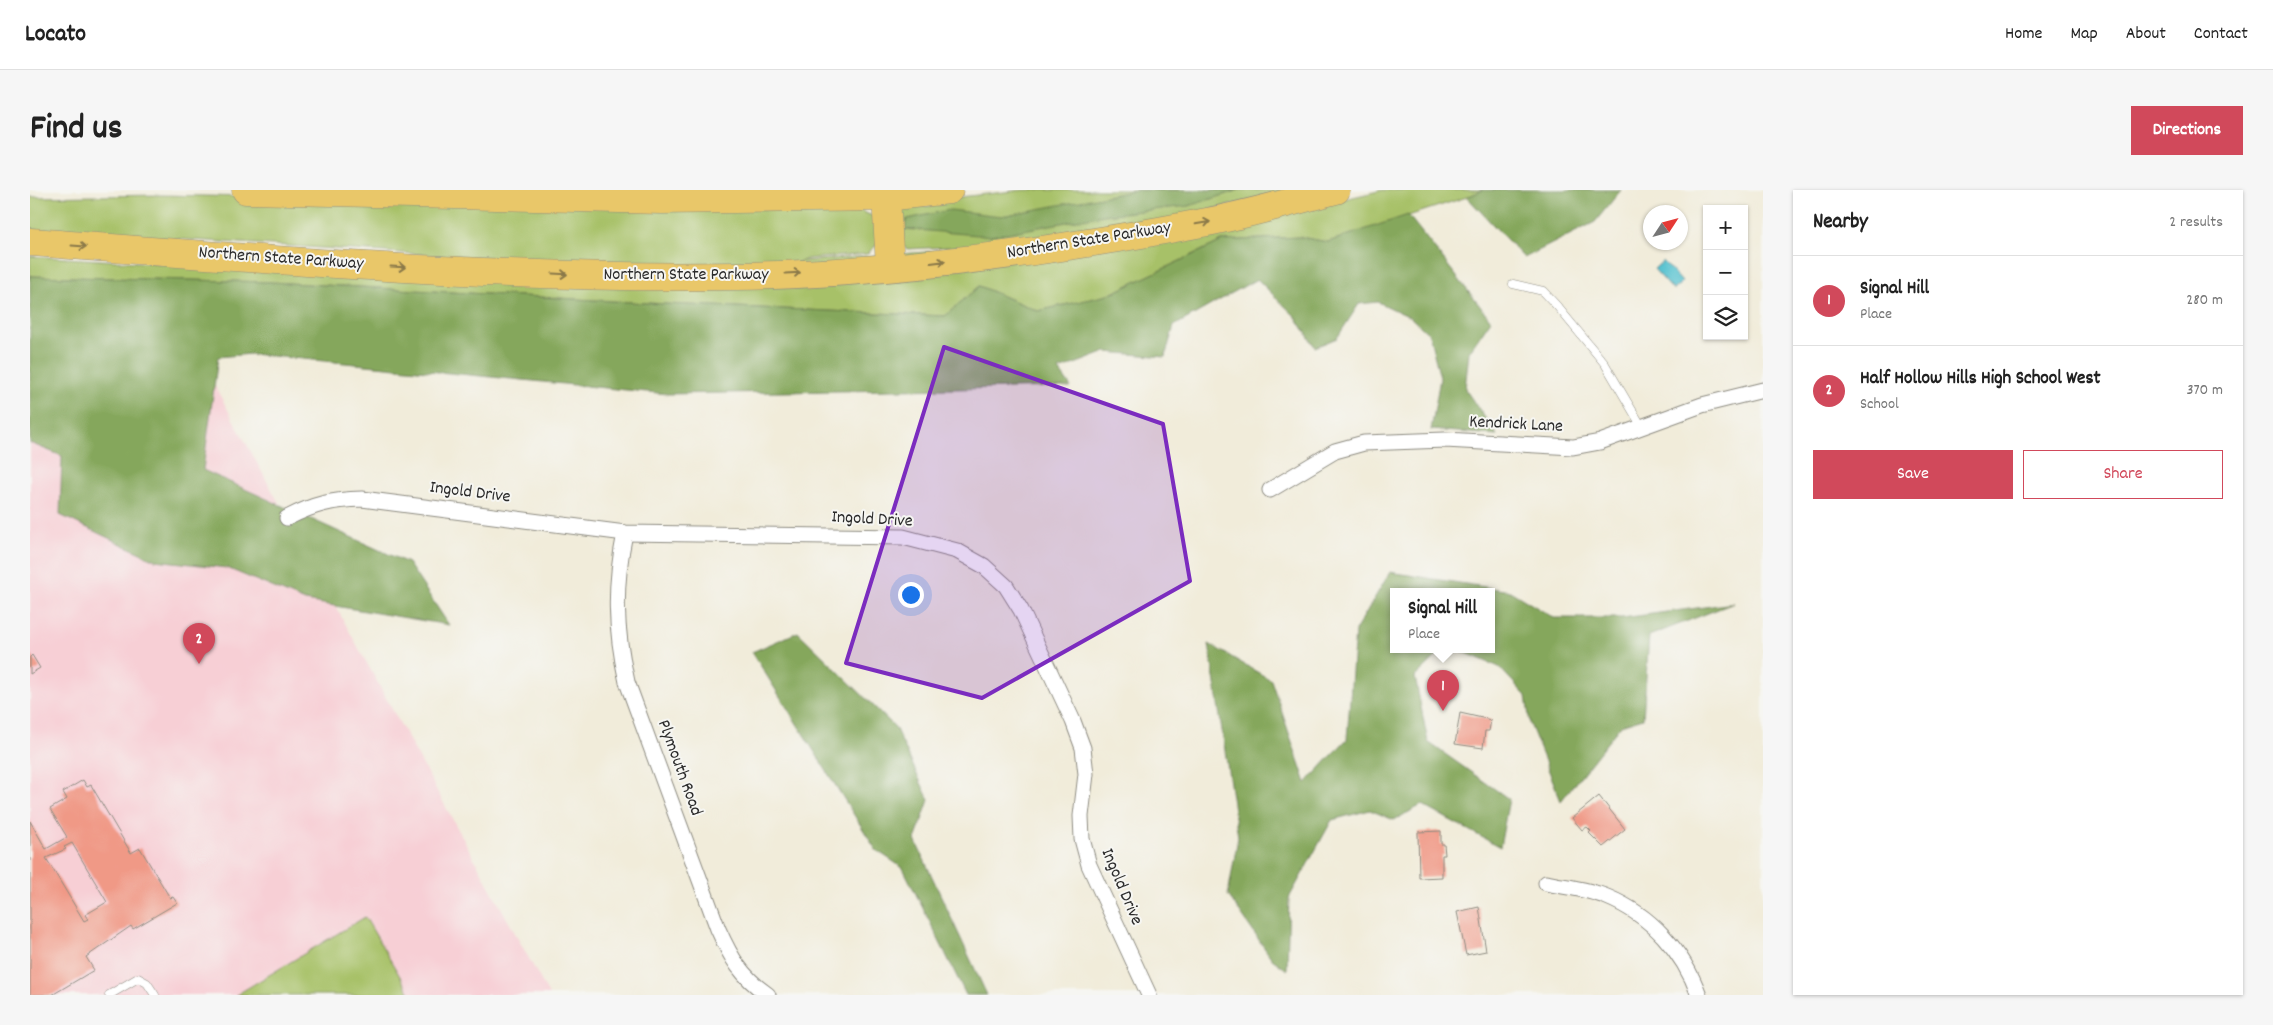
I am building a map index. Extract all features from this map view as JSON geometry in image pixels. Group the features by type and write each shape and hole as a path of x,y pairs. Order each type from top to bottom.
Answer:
{"highway":[{"path":"246,190 662,200 886,197 949,190"},
{"name":"Northern State Parkway","path":"30,242 366,265 575,275 738,276 890,267 1035,251 1210,222 1336,190"},
{"path":"886,197 890,267"}],"street":[{"name":"Kendrick Lane","path":"1270,490 1334,451 1364,443 1445,440 1573,447 1600,442 1702,405 1763,390"},
{"name":"Ingold Drive","path":"287,518 310,506 333,500 362,499 625,533 903,537 957,551 984,566 1006,586 1022,610 1074,721 1083,748 1086,774 1081,816 1082,839 1089,865 1149,995"},
{"name":"Plymouth Road","path":"625,533 619,562 616,604 618,643 627,682 718,929 731,959 751,983 768,995"},
{"path":"1546,883 1606,896 1656,928 1672,943 1684,962 1700,995"}],"lane":[{"path":"1513,284 1543,291 1557,306 1605,364 1642,427"},
{"path":"109,995 138,978 147,983 155,995"}],"highlighted area":[{"path":"944,347 1163,424 1190,581 982,698 846,663"}],"shaded area":[{"path":"161,288 549,995 30,995 30,299"}],"green space":[{"path":"1023,190 1297,190 1139,226 987,245 908,249 900,245 896,214 904,208 940,205 950,198"},
{"path":"1138,190 1239,190 1189,206 1104,215 991,236 904,229 907,219 950,210 1001,216"},
{"path":"1383,190 1483,190 1467,197 1328,242 1300,237 1222,241 1108,295 1038,311 979,286 945,316 665,304 270,282 30,276 30,256 513,283 1205,231"},
{"path":"1483,190 1621,190 1595,222 1524,258 1467,197"},
{"path":"162,195 861,211 875,217 879,243 867,254 807,259 788,267 601,271 417,254 30,230 30,197"},
{"path":"1408,215 1491,320 1469,352 1465,389 1497,435 1431,430 1440,378 1429,334 1410,317 1378,302 1359,304 1337,338 1315,347 1296,317 1257,279 1174,326 1165,357 1106,352 1059,370 1071,387 668,394 251,354 218,357 203,470 408,563 449,625 305,601 227,568 155,560 60,515 62,456 30,443 30,276 270,282 665,304 945,316 979,286 1038,311 1108,295 1222,241 1300,237 1328,242"},
{"path":"1390,572 1491,588 1390,588 1390,653 1440,653 1415,677 1428,742 1509,799 1500,847 1422,805 1394,820 1370,810 1332,820 1289,898 1287,970 1272,959 1228,895 1238,837 1209,644 1271,680 1306,783 1347,739 1355,631"},
{"path":"1495,589 1510,591 1554,618 1622,618 1734,603 1649,636 1643,718 1621,725 1561,801 1530,724 1526,696 1499,667 1466,653 1495,653"},
{"path":"798,632 895,727 929,800 915,840 987,995 966,995 903,868 876,850 752,652"},
{"path":"365,917 411,995 236,995"}],"water":[{"path":"1663,261 1682,282 1673,290 1654,269"}],"building":[{"path":"32,655 40,668 30,674 30,657"},
{"path":"1460,713 1491,720 1489,731 1485,731 1483,748 1455,744"},
{"path":"83,780 87,787 91,785 131,853 140,848 170,898 173,897 177,903 133,929 131,926 86,957 94,970 52,995 30,995 30,821 46,849 67,837 50,809 67,799 63,792","holes":["72,843 107,902 85,915 88,919 84,921 46,858 66,849 64,847"]},
{"path":"1599,796 1625,829 1603,847 1589,833 1591,831 1587,827 1582,830 1572,818"},
{"path":"1441,831 1441,844 1444,844 1445,855 1442,855 1442,877 1419,878 1418,832"},
{"path":"1479,907 1486,951 1466,955 1457,912"}],"place":[{"name":"Half Hollow Hills High School West","path":"199,664"},
{"name":"Signal Hill","path":"1443,711"}]}
